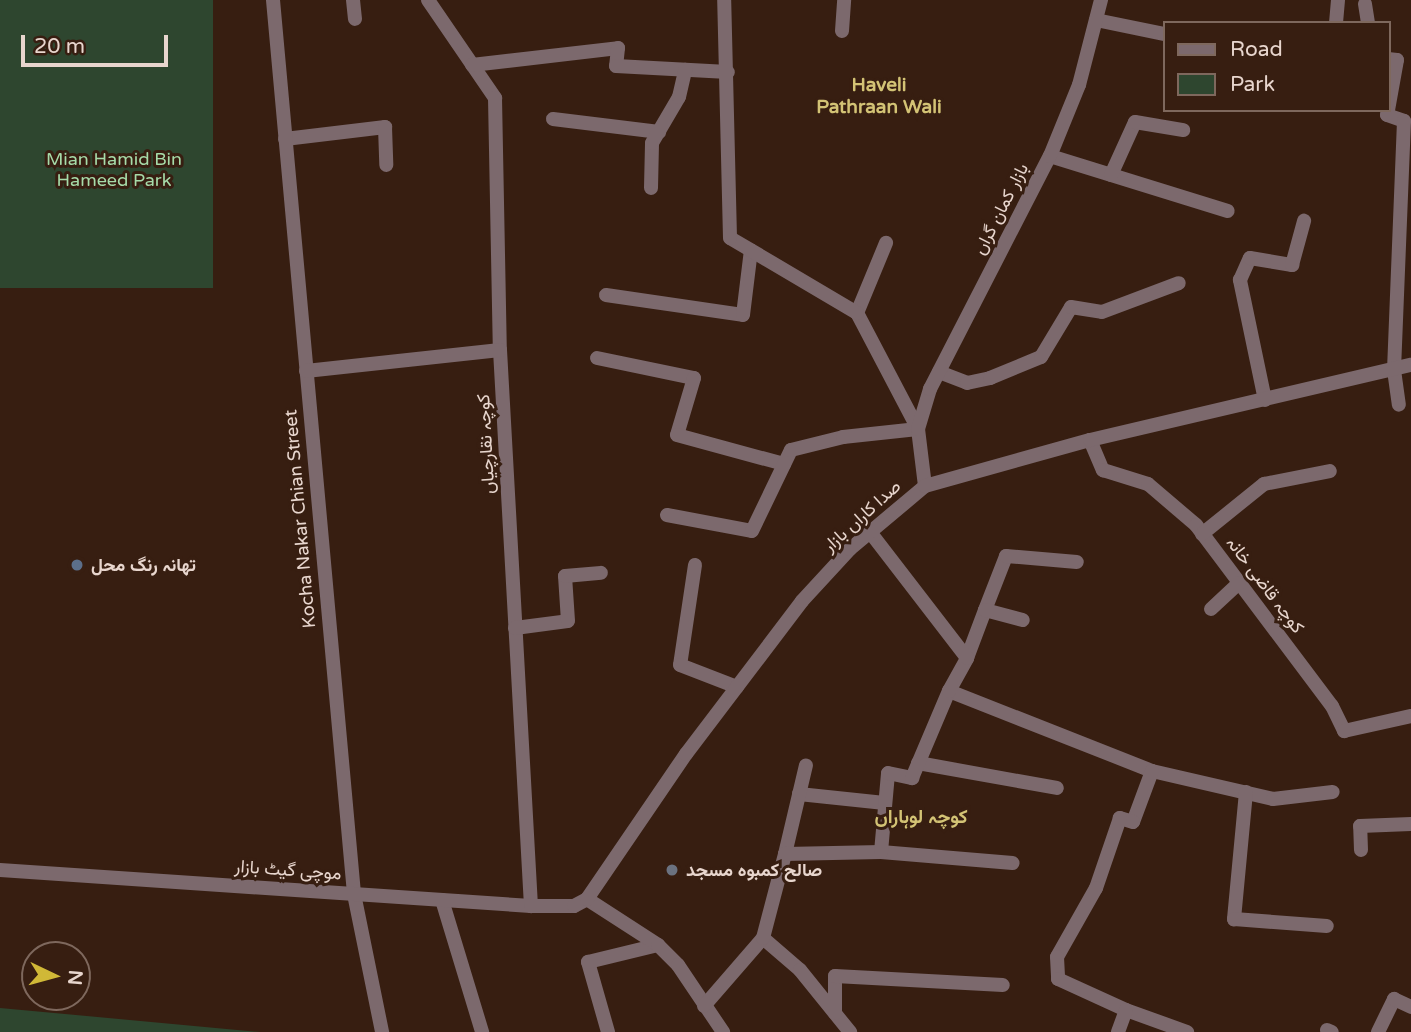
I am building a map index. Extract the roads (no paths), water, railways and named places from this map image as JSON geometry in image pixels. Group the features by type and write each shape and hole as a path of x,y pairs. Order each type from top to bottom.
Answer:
{"street":[{"name":"Kocha Nakar Chian Street","path":"273,0 354,894 382,1032"},
{"path":"354,0 355,19"},
{"name":"کوچہ نقارچیاں","path":"428,0 495,98 500,350 531,906"},
{"path":"724,0 728,72 730,238 856,313 918,429 925,486"},
{"path":"842,31 844,0"},
{"name":"بازار کمان گراں","path":"918,429 930,389 1050,156 1079,85 1101,0"},
{"path":"1336,21 1338,0"},
{"path":"1362,1 1367,21"},
{"path":"1096,20 1162,33"},
{"path":"472,65 618,48 616,66 728,72"},
{"path":"1390,58 1397,60 1390,99"},
{"path":"651,188 652,143 679,97 685,70"},
{"path":"1388,112 1387,115 1404,121 1394,370 1399,405"},
{"path":"553,119 659,132"},
{"path":"1111,175 1135,122 1183,130"},
{"path":"285,139 385,127 386,165"},
{"path":"1050,156 1228,211"},
{"path":"1265,400 1240,281 1250,257 1292,265 1304,222"},
{"path":"856,313 886,243"},
{"path":"606,295 743,315 751,250"},
{"path":"939,372 967,383 990,379 1041,357 1071,307 1102,312 1179,283"},
{"path":"306,371 500,350"},
{"path":"597,358 694,378 677,435 785,464"},
{"name":"صدا کاراں بازار","path":"574,906 587,899 686,754 802,601 870,532 925,486 1090,440 1411,365"},
{"path":"667,515 751,531 791,450 843,437 918,429"},
{"name":"کوچہ قاضی خانہ","path":"1090,440 1103,470 1148,484 1202,534 1332,706 1344,731 1411,716"},
{"path":"1202,534 1264,484 1330,471"},
{"path":"870,532 967,658"},
{"path":"881,852 888,773 912,778 949,691 967,658 1006,556 1077,562"},
{"path":"695,565 680,665 737,687"},
{"path":"515,628 568,621 565,576 601,573"},
{"path":"1211,609 1239,583"},
{"path":"985,610 1023,620"},
{"path":"949,691 1152,771 1273,799 1333,792"},
{"path":"918,763 1057,788"},
{"path":"704,1006 763,938 806,765"},
{"path":"1152,771 1133,822 1120,818 1096,888 1056,957 1058,979 1126,1010 1187,1032"},
{"path":"1246,792 1234,919 1327,926"},
{"path":"799,794 885,803"},
{"path":"1361,850 1360,826 1411,824"},
{"path":"785,854 881,852 1013,863"},
{"name":"موچی گیٹ بازار","path":"0,870 531,906 574,906"},
{"path":"587,899 658,945 678,965 723,1032"},
{"path":"442,900 482,1032"},
{"path":"763,938 800,970 850,1032"},
{"path":"608,1032 589,962 658,945"},
{"path":"835,1013 835,976 1003,985"},
{"path":"1378,1032 1394,999 1411,1007"},
{"path":"1118,1032 1126,1010"}],"place":[{"name":"تھانہ رنگ محل","path":"77,565"},
{"name":"صالح کمبوہ مسجد","path":"672,870"}],"district":[{"name":"Haveli Pathraan Wali","path":"879,97"},
{"name":"کوچہ لوہاراں","path":"921,818"}],"park label":[{"name":"Mian Hamid Bin Hameed Park","path":"114,170"}]}
